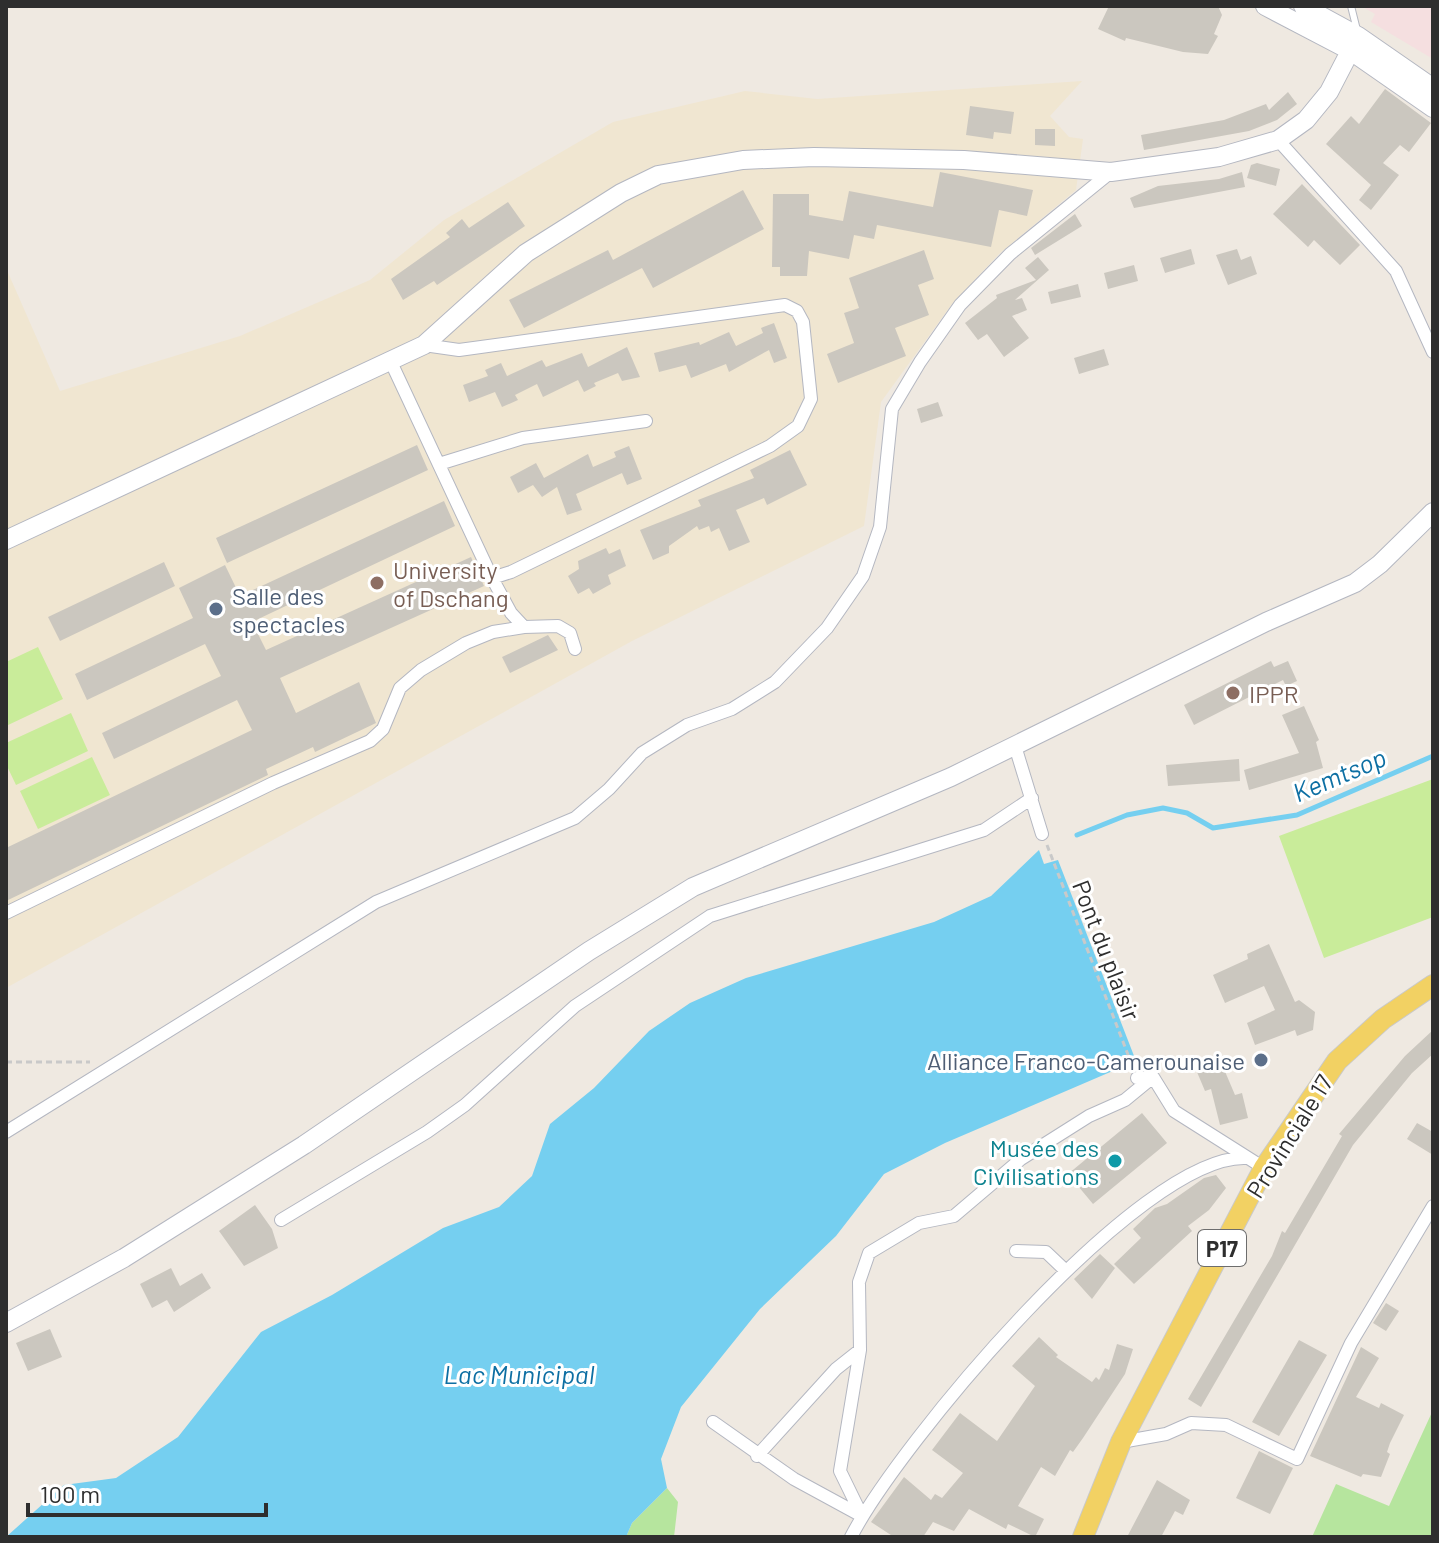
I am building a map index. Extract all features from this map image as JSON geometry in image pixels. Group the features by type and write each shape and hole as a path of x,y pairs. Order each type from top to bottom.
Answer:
{"main road":[{"name":"Provinciale 17","path":"1083,1537 1121,1442 1255,1163 1337,1061 1383,1019 1433,985"}],"street":[{"path":"1265,6 1354,44 1433,88"},
{"path":"1303,6 1433,108"},
{"path":"6,540 424,345 526,253 621,193 658,175 743,160 814,157 964,160 1111,172 1219,157 1278,140 1306,120 1329,92 1354,44"},
{"path":"1278,140 1396,271 1433,352"},
{"path":"6,1132 376,902 575,818 609,789 642,753 687,725 732,709 775,682 827,628 863,576 880,527 892,409 920,362 960,305 1010,254 1111,172"},
{"path":"424,345 459,350 785,305 797,311 803,322 811,399 798,426 770,446 492,578"},
{"path":"390,360 492,578 511,613 524,627"},
{"path":"439,464 523,438 646,421"},
{"path":"6,1323 124,1258 304,1145 654,909 736,867 1015,746 1266,622 1355,583 1380,564 1433,512"},
{"path":"6,913 273,783 370,741 383,729 400,688 421,670 480,637 524,627 558,626 570,633 575,649"},
{"path":"1015,746 1042,834"},
{"path":"281,1220 427,1132 465,1105 575,1006 710,916 984,830 1032,798"},
{"path":"1137,1078 1153,1077"},
{"path":"1153,1077 1174,1111 1255,1163"},
{"path":"862,1516 840,1471 860,1350 859,1282 869,1253 919,1223 954,1216 1021,1159 1089,1116 1125,1100 1153,1077"},
{"path":"851,1537 862,1516 994,1347 1066,1271 1160,1192 1206,1165 1230,1157 1255,1163"},
{"path":"1121,1442 1166,1434 1191,1423 1226,1425 1297,1459 1351,1343 1433,1206"},
{"path":"1016,1251 1046,1252 1066,1271"},
{"path":"757,1456 836,1369 860,1350"},
{"path":"713,1422 757,1456 862,1516"}],"lane":[{"path":"1351,6 1354,44"}],"path":[{"name":"Pont du plaisir","path":"1042,834 1137,1078"},
{"path":"6,1062 115,1064"}],"shaded area":[{"path":"1361,6 1433,6 1433,59 1371,22 1375,14"},
{"name":"University of Dschang","path":"1082,81 1050,116 1069,137 1083,139 1076,190 999,254 952,304 881,402 864,526 632,641 6,988 6,268 60,391 240,336 370,280 444,220 613,122 745,91 817,99"}],"green space":[{"path":"38,647 63,699 6,726 6,662"},
{"path":"71,713 88,751 16,785 6,764 6,743"},
{"path":"92,757 110,795 38,829 20,791"},
{"path":"1433,779 1433,917 1324,958 1279,836"},
{"path":"1433,1410 1433,1537 1312,1537 1336,1484 1389,1506"},
{"path":"667,1488 678,1502 674,1537 626,1537 632,1523"}],"water":[{"name":"Lac Municipal","path":"1039,850 1044,864 1058,860 1136,1061 945,1143 884,1174 836,1236 760,1309 681,1407 661,1459 667,1488 632,1523 626,1537 6,1537 64,1485 116,1478 178,1437 261,1332 332,1295 443,1228 499,1207 532,1176 550,1124 594,1088 649,1031 690,1003 746,978 934,922 991,896"}],"building":[{"path":"1109,6 1218,6 1222,15 1214,34 1218,36 1208,54 1183,52 1126,38 1125,41 1098,29"},
{"path":"1385,89 1431,123 1409,152 1400,145 1383,163 1399,175 1371,210 1359,200 1371,185 1326,144 1351,116 1359,124"},
{"path":"1288,92 1297,104 1277,120 1249,131 1144,150 1141,135 1224,120 1266,104 1269,110"},
{"path":"970,106 1014,112 1011,134 994,132 993,139 966,135"},
{"path":"1035,129 1055,129 1055,146 1035,145"},
{"path":"1257,163 1280,169 1276,186 1247,178 1251,165"},
{"path":"940,172 1033,190 1027,216 999,210 991,247 877,225 874,239 854,235 849,259 809,251 807,276 780,276 780,267 772,267 773,194 809,194 809,215 843,221 849,191 933,207"},
{"path":"1242,172 1245,187 1134,208 1130,198 1158,186 1219,179"},
{"path":"1302,184 1360,245 1340,265 1314,240 1308,247 1273,214"},
{"path":"743,190 764,229 653,288 642,268 524,328 509,300 608,250 613,260"},
{"path":"508,202 525,226 437,285 434,281 403,300 391,279 450,237 446,233 462,219 469,228"},
{"path":"1075,214 1082,226 1035,255 1031,248"},
{"path":"1191,249 1195,264 1165,273 1160,258"},
{"path":"1237,249 1241,260 1251,256 1257,274 1228,285 1216,255"},
{"path":"924,250 934,279 918,285 929,315 895,328 906,356 838,383 827,354 854,343 844,313 859,308 849,278"},
{"path":"1038,257 1049,270 1015,300 1022,298 1027,310 1012,316 1029,338 1004,357 987,334 978,340 965,323 997,298 996,295 1036,280 1025,268"},
{"path":"1134,265 1138,281 1108,289 1104,273"},
{"path":"1078,284 1081,297 1051,304 1048,292"},
{"path":"774,323 787,358 774,363 769,350 729,372 726,364 691,378 686,365 659,372 654,353 699,342 700,345 729,332 736,346 763,333 761,328"},
{"path":"627,347 640,377 622,381 618,373 594,383 596,386 584,392 578,380 543,397 537,384 515,395 518,400 502,407 495,392 469,402 463,385 488,376 485,370 501,363 507,376 542,360 546,367 582,353 588,367"},
{"path":"1104,349 1109,365 1079,374 1074,358"},
{"path":"938,402 943,416 921,423 917,409"},
{"path":"417,445 428,470 227,563 216,538"},
{"path":"629,446 642,479 627,485 622,473 576,494 582,510 567,515 557,487 542,497 533,485 518,493 510,477 536,463 544,478 588,454 593,467 616,457 614,452"},
{"path":"790,450 807,485 767,505 764,498 736,510 750,542 729,551 719,528 711,532 709,526 699,530 697,526 669,546 669,553 653,560 640,530 701,506 698,500 754,478 750,470"},
{"path":"444,501 455,526 252,622 266,650 471,557 484,586 280,678 296,713 359,682 376,723 315,752 313,747 266,769 268,775 6,901 6,848 252,730 237,700 114,759 102,733 221,676 205,644 87,700 75,674 193,618 179,588 225,565 240,596"},
{"path":"606,548 609,554 620,549 626,566 608,575 611,584 593,594 589,588 578,594 568,576 579,569 578,561"},
{"path":"164,562 175,586 60,641 48,617"},
{"path":"548,635 558,650 510,673 502,657"},
{"name":"IPPR","path":"1271,661 1274,667 1288,661 1297,681 1286,686 1283,680 1194,725 1184,705"},
{"name":"IPPR","path":"1304,706 1319,740 1316,742 1323,768 1249,790 1244,770 1299,753 1282,715"},
{"name":"IPPR","path":"1239,759 1240,781 1168,786 1166,765"},
{"path":"1269,944 1295,1002 1299,1000 1315,1012 1313,1030 1297,1036 1295,1030 1255,1045 1247,1023 1275,1010 1264,986 1225,1003 1213,975 1248,959 1247,954"},
{"path":"1433,1030 1433,1054 1412,1073 1353,1145 1201,1407 1188,1399 1272,1256 1282,1231 1285,1233 1342,1136 1339,1134 1405,1056"},
{"path":"1218,1055 1235,1095 1242,1093 1248,1118 1220,1125 1211,1089 1205,1091 1194,1065"},
{"name":"Musée des Civilisations","path":"1142,1113 1167,1143 1093,1204 1068,1174"},
{"path":"1417,1123 1433,1132 1433,1155 1407,1139"},
{"path":"1216,1175 1226,1188 1209,1210 1188,1226 1192,1231 1134,1284 1114,1264 1141,1238 1133,1229 1155,1208 1167,1204 1204,1178"},
{"path":"255,1205 272,1229 278,1248 244,1266 219,1231"},
{"path":"1100,1254 1115,1268 1092,1299 1074,1279"},
{"path":"171,1268 180,1286 202,1273 211,1288 174,1312 167,1300 152,1308 140,1284"},
{"path":"1386,1303 1399,1311 1386,1331 1373,1323"},
{"path":"50,1329 62,1357 28,1371 16,1343"},
{"path":"1039,1337 1058,1355 1056,1357 1092,1382 1096,1377 1099,1380 1105,1368 1109,1370 1117,1344 1133,1349 1125,1374 1073,1452 1070,1450 1055,1476 1041,1467 1018,1506 1044,1519 1035,1537 1008,1524 1006,1529 969,1509 954,1531 933,1522 923,1537 894,1537 871,1522 904,1477 931,1500 935,1494 942,1498 963,1473 932,1450 960,1413 997,1441 1035,1386 1012,1366"},
{"path":"1299,1340 1327,1355 1279,1436 1252,1422"},
{"path":"1361,1347 1379,1358 1356,1397 1379,1408 1381,1403 1404,1415 1390,1443 1387,1452 1390,1454 1381,1477 1363,1474 1361,1477 1310,1456"},
{"path":"1259,1451 1293,1468 1270,1514 1236,1498"},
{"path":"1157,1480 1190,1500 1183,1515 1175,1511 1161,1537 1127,1537"}],"waterway":[{"name":"Kemtsop","path":"1077,835 1127,815 1163,808 1187,813 1213,828 1297,815 1433,756"}],"place":[{"name":"University of Dschang","path":"377,583"},
{"name":"Salle des spectacles","path":"216,609"},
{"name":"IPPR","path":"1233,693"},
{"name":"Alliance Franco-Camerounaise","path":"1261,1060"},
{"name":"Musée des Civilisations","path":"1115,1161"}]}
